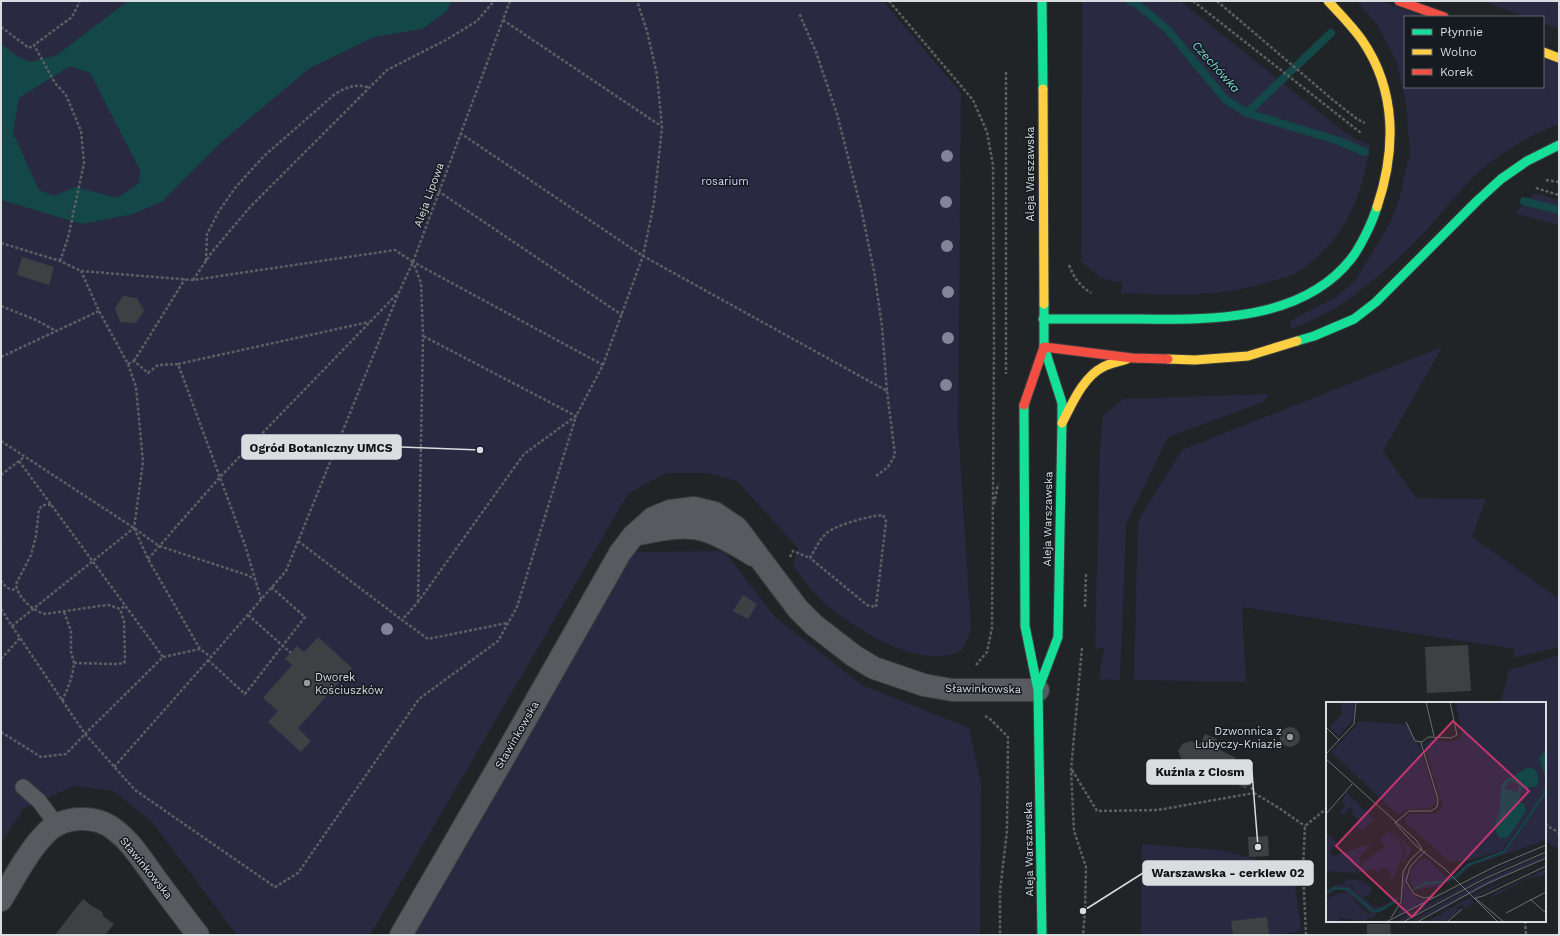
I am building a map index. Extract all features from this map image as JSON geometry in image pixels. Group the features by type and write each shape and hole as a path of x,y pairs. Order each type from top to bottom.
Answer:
{"main road":[{"name":"Aleja Warszawska","path":"1038,690 1058,637 1062,423 1062,403 1044,347 1042,1"},
{"path":"1043,319 1188,320 1221,319 1242,316 1273,308 1304,295 1322,285 1351,258 1372,220 1382,191 1392,149 1391,121 1383,85 1372,57 1358,34 1328,1"},
{"path":"1399,1 1441,16"},
{"path":"1544,52 1559,58"},
{"path":"1044,347 1132,358 1195,360 1248,356 1314,336 1354,319 1376,302 1501,179 1527,161 1559,145"},
{"name":"Aleja Warszawska","path":"1042,935 1038,690 1025,626 1024,402 1044,347"},
{"path":"1062,423 1077,396 1090,378 1101,367 1132,358"}],"street":[{"name":"Sławinkowska","path":"401,935 507,752 608,572 633,536 660,530 681,528 702,530 733,543 761,559 798,609 814,625 854,656 874,668 924,685 952,690 1038,690"},
{"name":"Sławinkowska","path":"1,900 35,846 48,831 69,820 82,819 97,821 114,829 129,843 198,935"}],"lane":[{"path":"23,787 39,801 57,825"}],"path":[{"path":"1,27 29,48 72,17 80,1"},
{"path":"193,280 206,261 250,207 387,70 446,40 476,21 494,1"},
{"name":"Aleja Lipowa","path":"114,767 286,571 399,292 413,262 438,191 510,1"},
{"path":"1,609 85,734 135,790 275,887 298,873 419,699 498,641 517,607 576,416 603,366 643,256 654,203 662,126 657,75 647,31 637,1"},
{"path":"889,1 973,100 987,132 994,165 992,628 987,652 974,666 971,709 990,719 1008,737 1007,831 1000,891 1000,935"},
{"path":"1193,1 1361,133"},
{"path":"1217,1 1357,119 1367,124"},
{"path":"799,13 816,52 837,114 861,208 874,271 882,326 887,391 895,455 888,467 876,476"},
{"path":"504,20 662,126"},
{"path":"34,45 55,83 66,95 81,131 84,163 70,228 60,261"},
{"path":"1006,72 1006,381"},
{"path":"206,261 207,234 219,211 235,188 264,156 335,94 353,85 370,88"},
{"path":"460,133 643,256 887,391"},
{"path":"1544,179 1559,182"},
{"path":"1536,188 1559,196"},
{"path":"438,191 622,315"},
{"path":"1,243 60,261 80,271 193,280 395,250 413,262 603,366"},
{"path":"1069,260 1074,277 1082,287 1097,296"},
{"path":"413,262 421,283 423,336 418,602"},
{"path":"80,271 98,312 128,364 136,387 143,462 134,528 148,559 200,649 211,656"},
{"path":"128,364 134,361 185,279"},
{"path":"148,559 220,477 399,292"},
{"path":"1,306 36,320 56,331"},
{"path":"1,357 98,312"},
{"path":"134,361 148,373 158,365 178,364 370,322"},
{"path":"423,336 576,416"},
{"path":"178,364 220,477 256,580 261,599"},
{"path":"402,620 418,602 524,454 576,416"},
{"path":"1,441 159,546 247,575 256,580"},
{"path":"1,475 24,457"},
{"path":"19,461 163,657"},
{"path":"992,510 999,481"},
{"path":"51,505 44,505 39,509 36,536 31,555 16,584 17,589 33,608 45,614 109,605 120,609"},
{"path":"786,563 793,551 810,558 867,605 876,607 886,521 883,515 872,516 828,532 810,558"},
{"path":"12,626 134,528"},
{"path":"298,541 428,638 508,623"},
{"path":"1,580 8,589 17,589"},
{"path":"208,660 245,694 305,617 271,587"},
{"path":"120,609 125,606"},
{"path":"74,663 117,664 124,662 126,659 124,621 120,609"},
{"path":"62,701 74,671 71,651 71,631 64,612"},
{"path":"248,615 291,653"},
{"path":"1,659 20,638"},
{"path":"1,732 40,756 66,754 163,657 200,649"},
{"path":"1083,935 1086,867 1074,831 1071,770 1097,811 1158,810 1254,793"},
{"path":"1249,783 1254,793 1305,826"},
{"path":"1306,935 1302,869 1305,826 1326,809"},
{"path":"1546,825 1559,833"},
{"path":"1525,922 1526,935"}],"green space":[{"name":"rosarium","path":"1,1 883,1 961,93 958,426 971,629 964,647 954,654 929,656 898,648 868,633 840,616 814,593 793,566 798,548 737,481 709,473 666,473 628,494 370,935 237,935 152,822 114,791 74,786 24,808 1,843"},
{"path":"1082,1 1180,1 1340,129 1357,140 1370,145 1363,178 1352,209 1336,237 1325,250 1302,270 1289,276 1237,290 1218,293 1179,295 1121,293 1122,283 1101,278 1081,262"},
{"path":"1357,1 1380,1 1423,16 1404,16 1404,88 1544,88 1544,58 1559,63 1559,124 1529,137 1509,149 1483,168 1415,242 1373,280 1333,309 1291,329 1290,321 1336,297 1355,281 1389,225 1400,197 1410,152 1406,103 1397,63 1378,26"},
{"path":"1482,1 1554,1 1559,3 1559,29 1544,23 1544,16 1523,16"},
{"path":"1534,193 1559,200 1559,225 1515,213"},
{"path":"1442,347 1383,451 1416,498 1486,499 1472,537 1559,599 1559,647 1513,658 1514,649 1242,607 1246,682 1134,680 1138,521 1182,450"},
{"path":"1270,394 1263,402 1168,437 1126,524 1120,680 1099,679 1104,648 1095,649 1100,451 1103,416 1123,399"},
{"path":"724,551 775,617 862,685 969,728 981,784 980,935 413,935 632,552"},
{"path":"1559,655 1559,849 1546,842 1546,702 1500,702 1509,670"},
{"path":"1142,844 1219,850 1293,869 1301,930 1281,935 1141,935"}],"shaded area":[{"path":"128,1 451,1 447,11 422,29 374,37 310,68 219,144 163,201 133,214 82,224 1,200 1,44 18,57 31,62 57,55","holes":["70,66 90,73 140,170 139,183 118,198 75,187 54,196 39,190 13,133 19,98"]}],"building":[{"path":"22,257 54,267 49,285 17,275"},
{"path":"123,296 137,298 144,311 136,323 120,322 115,308"},
{"path":"743,595 757,604 748,619 733,611"},
{"name":"Dworek Kościuszków","path":"318,637 352,668 298,728 311,741 301,752 268,722 278,711 263,698 292,665 285,659 297,646 304,652"},
{"path":"1468,645 1471,691 1427,693 1425,647"},
{"name":"Dzwonnica z Lubyczy-Kniazie","path":"1290,727 1297,730 1300,737 1297,744 1290,747 1283,744 1280,737 1283,730"},
{"path":"1205,734 1217,739 1214,747 1236,758 1232,765 1253,775 1246,789 1224,777 1221,784 1199,772 1194,779 1185,774 1188,763 1182,760 1178,751 1182,744 1191,741 1200,744"},
{"path":"1268,836 1269,856 1249,857 1248,837"},
{"path":"83,899 103,913 103,916 114,924 105,935 55,935"},
{"path":"1267,917 1269,935 1233,935 1231,921"},
{"path":"1367,924 1390,924 1391,935 1367,935"}],"waterway":[{"name":"Czechówka","path":"1130,1 1137,4 1167,29 1226,100 1247,113 1339,141 1365,152"},
{"path":"1247,113 1331,33"},
{"name":"Czechówka","path":"1524,201 1559,210"}],"traffic: fast":[{"path":"1042,1 1043,89"},
{"path":"1297,341 1314,336 1354,319 1376,302 1501,179 1527,161 1559,145"},
{"path":"1043,319 1196,319 1254,313 1281,305 1307,295 1331,279 1351,259 1359,248 1377,207"},
{"path":"1038,690 1058,637 1062,423 1062,403 1044,347 1044,304"},
{"path":"1024,405 1025,626 1038,690 1042,935"}],"traffic: slow":[{"path":"1328,1 1362,40 1382,80 1387,100 1390,122 1390,143 1388,164 1377,207"},
{"path":"1544,52 1559,58"},
{"path":"1043,89 1044,304"},
{"path":"1168,359 1195,360 1248,356 1297,341"},
{"path":"1062,423 1084,384 1096,371 1127,359"}],"traffic: jam":[{"path":"1399,1 1441,16"},
{"path":"1024,405 1044,347"},
{"path":"1044,347 1132,358 1168,359"}],"place":[{"name":"Ogród Botaniczny UMCS","path":"480,450"},
{"name":"Dworek Kościuszków","path":"307,683"},
{"name":"Dzwonnica z Lubyczy-Kniazie","path":"1290,737"},
{"name":"Kuźnia z Ciosm","path":"1258,847"},
{"name":"Warszawska - cerkiew 02","path":"1083,911"}]}
